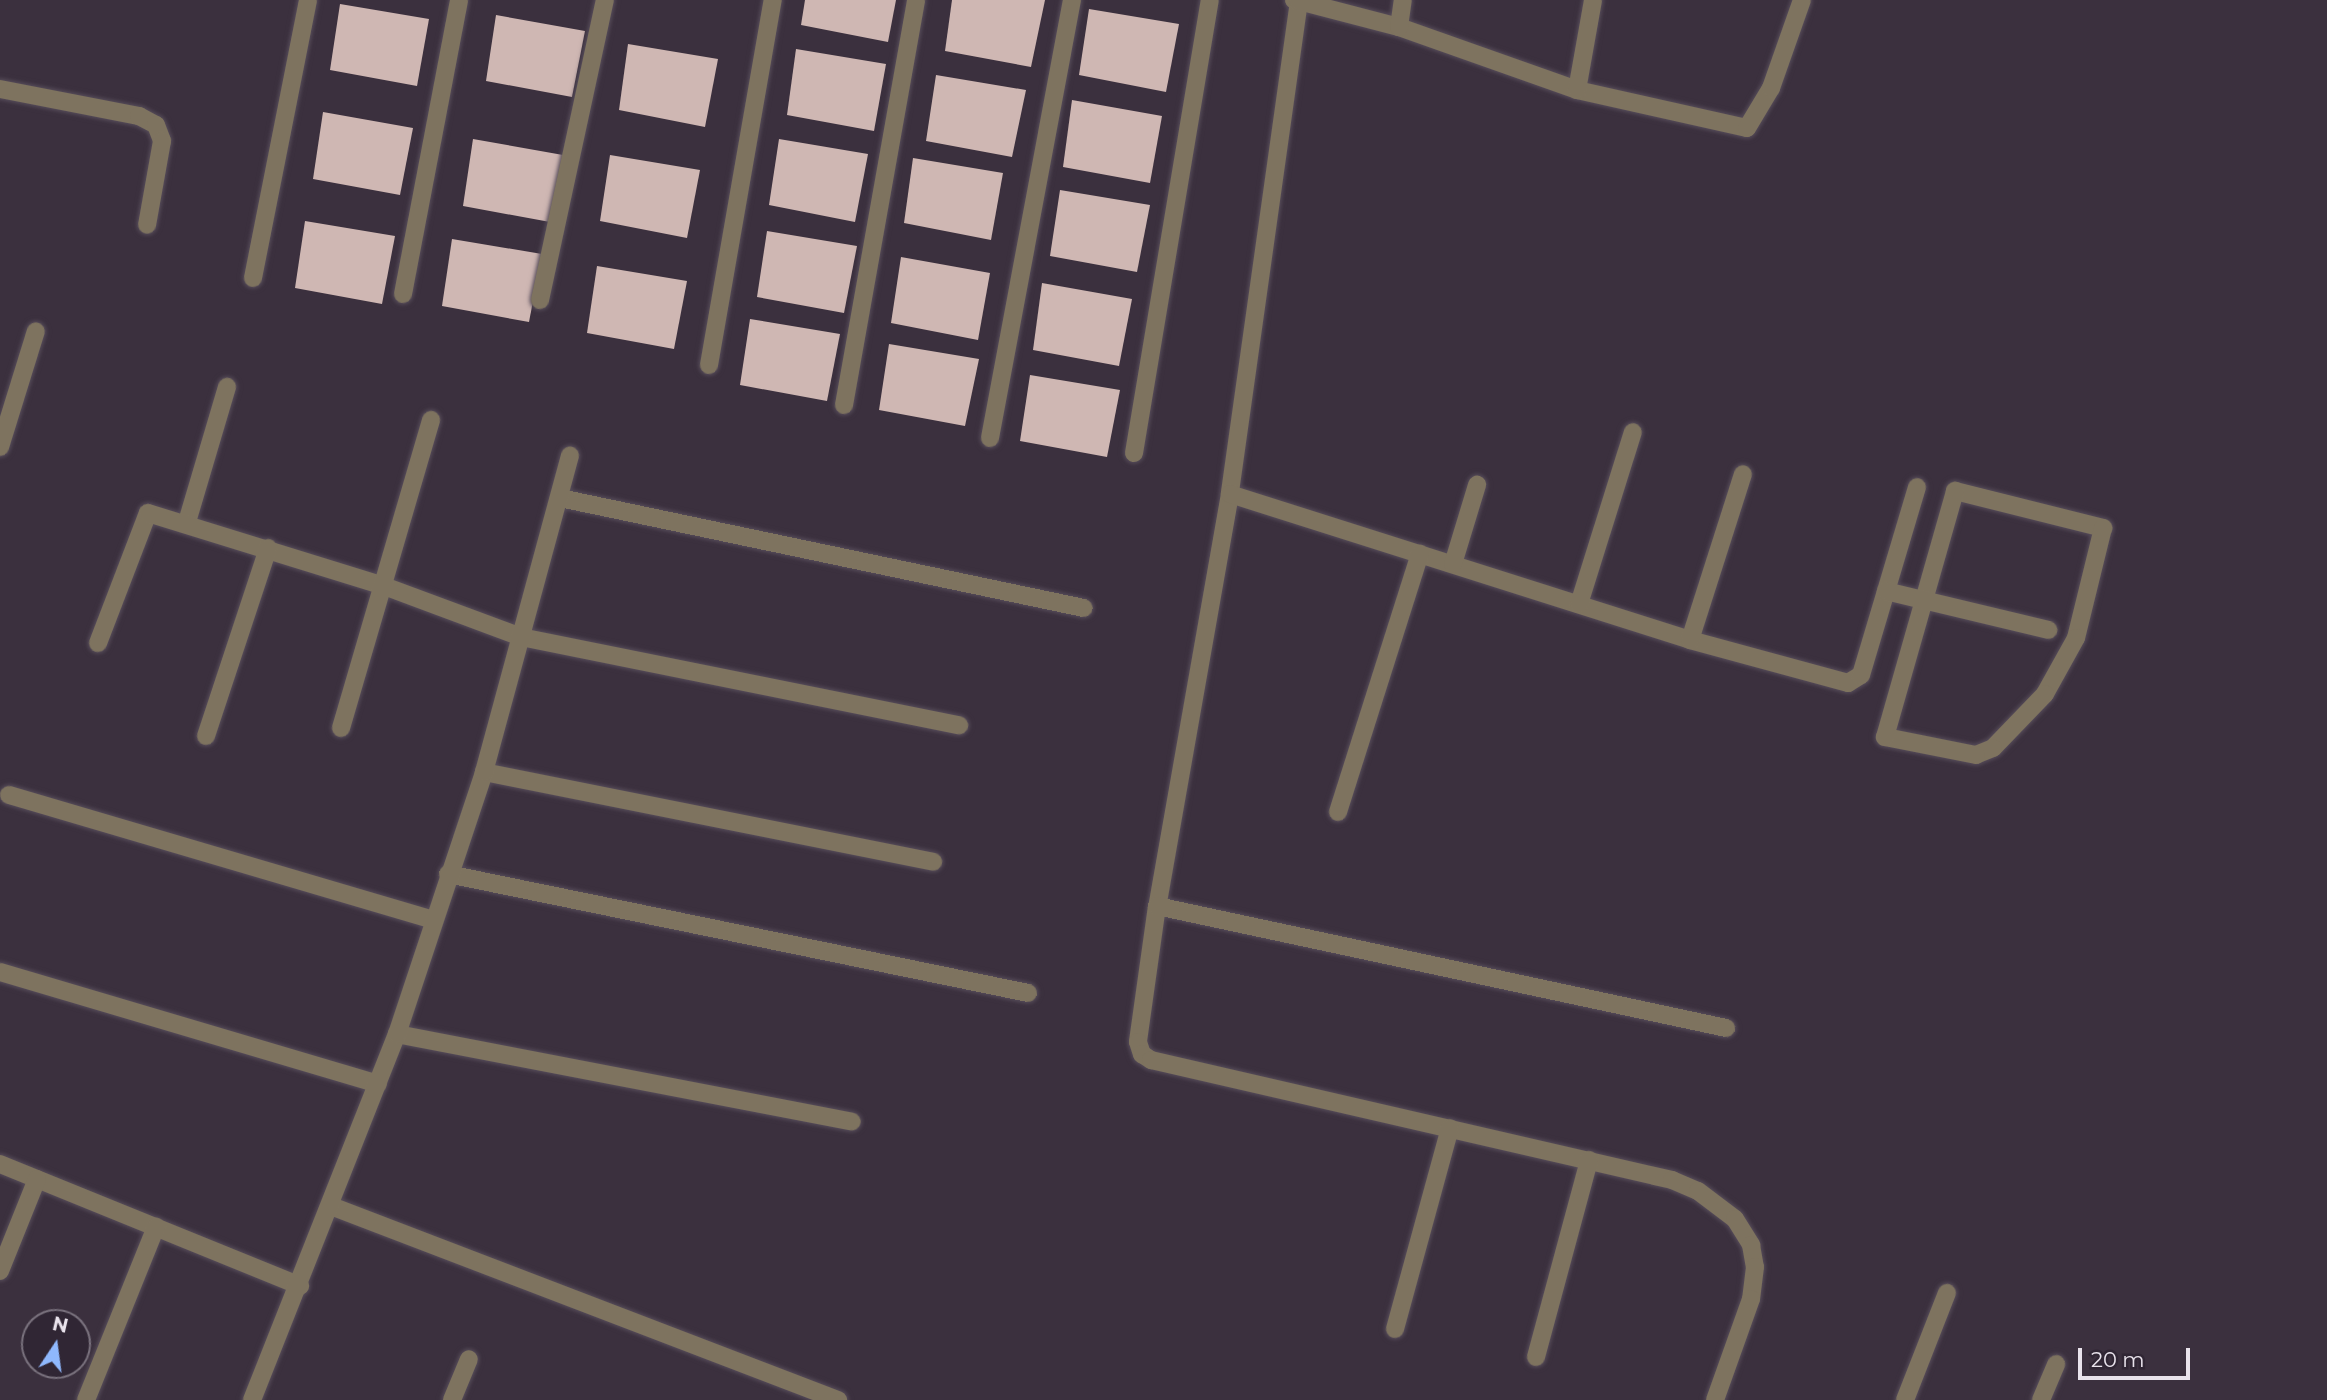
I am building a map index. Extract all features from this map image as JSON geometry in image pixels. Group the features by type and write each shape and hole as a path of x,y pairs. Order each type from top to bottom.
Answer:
{"street":[{"path":"253,278 308,0"},
{"path":"403,294 459,0"},
{"path":"540,300 605,0"},
{"path":"709,365 773,0"},
{"path":"844,405 916,0"},
{"path":"990,438 1072,0"},
{"path":"1134,453 1210,0"},
{"path":"1715,1400 1751,1299 1755,1268 1751,1245 1735,1219 1698,1191 1672,1180 1142,1054 1138,1042 1157,906 1230,494 1296,0 1399,27 1577,90 1747,128 1771,88 1801,0"},
{"path":"1399,27 1403,0"},
{"path":"1577,90 1593,0"},
{"path":"0,89 148,118 156,125 162,141 147,225"},
{"path":"0,447 36,331"},
{"path":"187,522 227,387"},
{"path":"341,727 432,420"},
{"path":"1579,604 1633,432"},
{"path":"252,1400 300,1286 397,1034 448,873 484,772 570,455"},
{"path":"1690,639 1743,474"},
{"path":"1453,564 1477,485"},
{"path":"1230,494 1690,639 1848,684 1861,675 1917,487"},
{"path":"1955,491 2103,528 2076,638 2045,694 1993,748 1976,755 1885,737 1925,600 1955,491"},
{"path":"560,498 1084,608"},
{"path":"99,643 148,513 187,522 384,586 521,637 960,725"},
{"path":"206,736 268,548"},
{"path":"1338,812 1420,554"},
{"path":"1886,591 2048,630"},
{"path":"484,772 933,862"},
{"path":"9,794 433,920"},
{"path":"448,873 1028,993"},
{"path":"1157,906 1726,1028"},
{"path":"0,972 378,1084"},
{"path":"397,1034 852,1122"},
{"path":"1395,1329 1450,1128"},
{"path":"1536,1357 1589,1160"},
{"path":"0,1164 300,1286"},
{"path":"0,1271 37,1179"},
{"path":"331,1206 838,1400"},
{"path":"86,1400 156,1227"},
{"path":"1905,1400 1947,1293"},
{"path":"452,1400 469,1359"},
{"path":"2041,1400 2056,1364"}],"building":[{"path":"805,0 896,0 888,42 801,25"},
{"path":"952,0 1045,0 1031,67 945,51"},
{"path":"340,4 429,19 417,86 330,70"},
{"path":"1089,9 1179,24 1166,92 1079,75"},
{"path":"496,15 585,31 572,97 486,81"},
{"path":"628,44 718,59 705,127 619,110"},
{"path":"796,49 886,64 874,131 787,115"},
{"path":"936,75 1026,90 1012,157 926,141"},
{"path":"1072,100 1162,116 1150,183 1063,167"},
{"path":"323,112 413,128 400,195 313,179"},
{"path":"473,139 563,155 550,222 463,206"},
{"path":"779,139 868,154 855,222 769,205"},
{"path":"610,155 700,170 687,238 600,221"},
{"path":"913,158 1003,173 991,240 904,223"},
{"path":"1060,190 1150,205 1137,272 1050,256"},
{"path":"305,221 395,236 382,304 295,288"},
{"path":"767,231 857,246 844,313 757,297"},
{"path":"452,239 542,254 529,322 442,306"},
{"path":"901,257 990,273 978,340 891,323"},
{"path":"597,266 687,281 674,349 587,333"},
{"path":"1042,283 1132,299 1119,366 1033,350"},
{"path":"750,319 840,334 827,401 740,385"},
{"path":"889,344 979,359 965,426 879,410"},
{"path":"1030,375 1120,390 1107,457 1020,441"}]}
